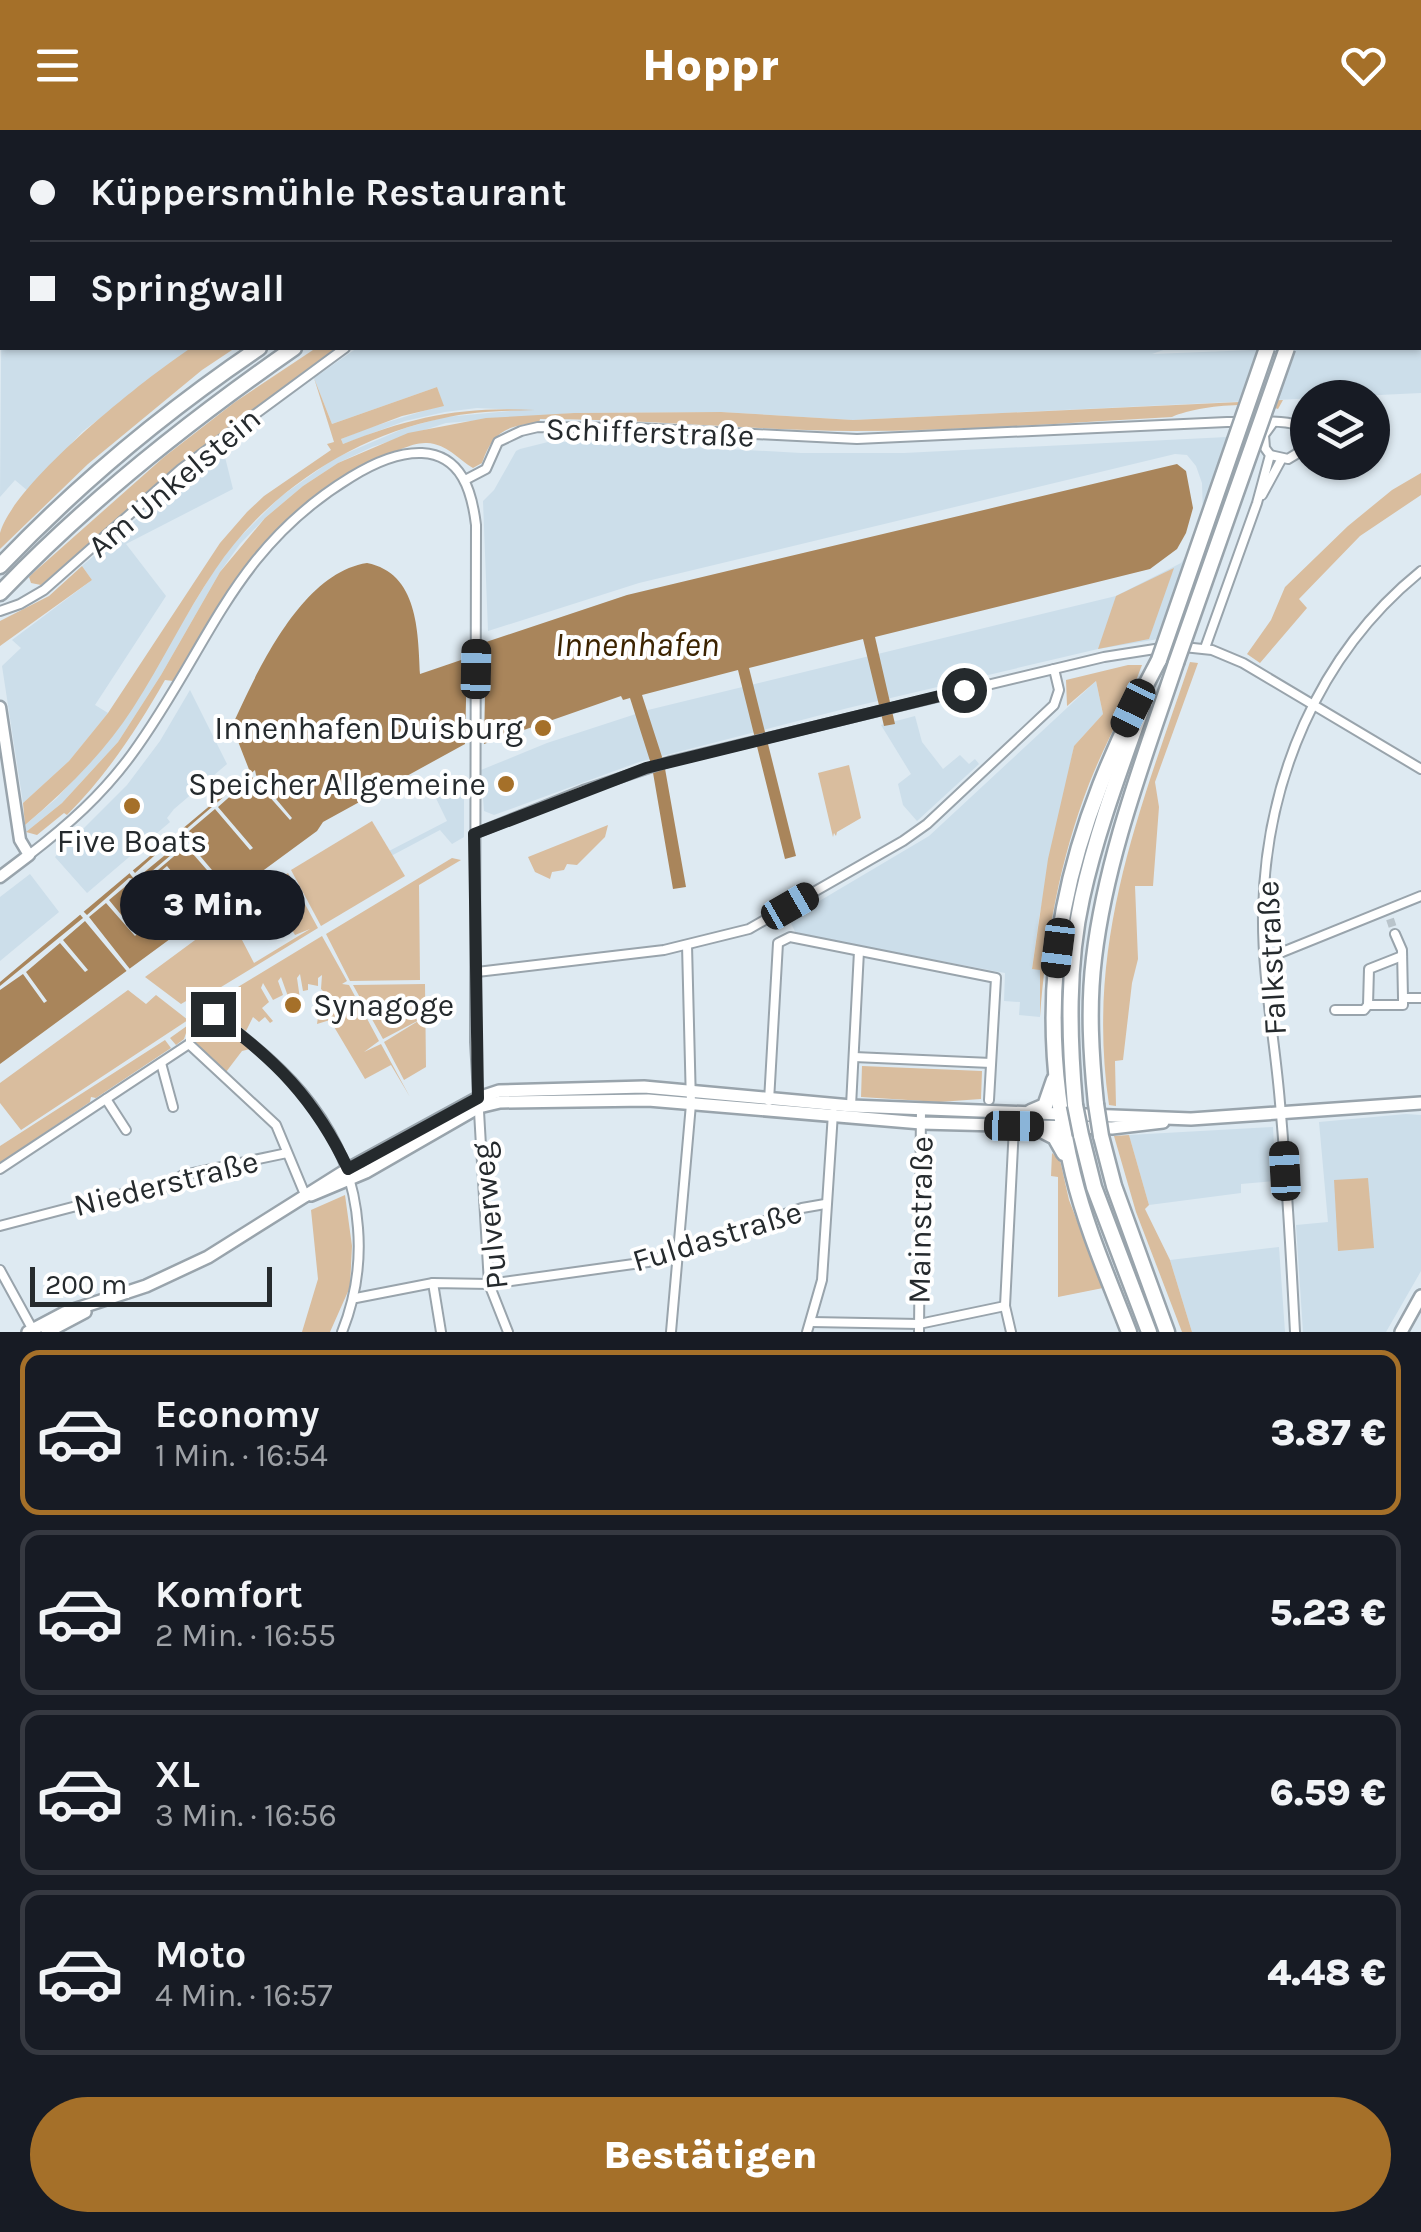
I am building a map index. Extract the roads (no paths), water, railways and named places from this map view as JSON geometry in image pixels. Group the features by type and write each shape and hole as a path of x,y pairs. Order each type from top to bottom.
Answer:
{"highway":[{"path":"4,561 75,492 143,434 256,350"},
{"path":"0,593 156,448 291,350"},
{"path":"1149,1332 1094,1186 1076,1104 1070,1026 1081,899 1106,815 1266,350"},
{"path":"1167,1332 1114,1186 1101,1136 1090,1003 1097,937 1124,822 1286,350"},
{"path":"1072,1172 1055,1074 1054,972 1072,868 1089,810 1105,768 1160,660"},
{"path":"1055,1074 1045,1106 1033,1119 1059,1142 1130,1332"},
{"path":"1159,1305 1175,1332"}],"main road":[{"path":"31,1331 64,1312 111,1298 208,1258 307,1196 499,1091 644,1087 760,1111 833,1118 1014,1126 1033,1119"},
{"path":"691,1097 770,1098 1063,1121 1281,1115 1421,1103"},
{"path":"1401,1332 1421,1296"},
{"path":"48,1332 111,1298"}],"street":[{"name":"Am Unkelstein","path":"0,611 44,590 182,470 341,350"},
{"name":"Schifferstraße","path":"465,480 486,469 494,447 502,440 544,427 857,439 1227,422 1272,424"},
{"name":"Schifferstraße","path":"1227,422 1252,426 1264,434"},
{"path":"1257,503 1281,460 1298,453 1302,439 1290,422 1272,424 1264,434 1265,448 1281,460"},
{"path":"0,877 59,833 103,792 147,732 238,581 266,545 303,510 360,471 398,456 436,455 449,462 465,480"},
{"path":"1205,648 1257,503 1270,455"},
{"name":"Pulverweg","path":"465,480 476,524 473,766 478,1102 490,1284 508,1332"},
{"name":"Falkstraße","path":"1295,1332 1281,1115 1265,955 1265,883 1271,832 1288,764 1312,704 1383,604 1420,574"},
{"path":"474,834 568,796 666,763 1054,669 1146,649 1181,646 1205,648 1243,663 1421,769"},
{"path":"477,972 687,945 749,929 921,828 1054,705 1059,690 1054,669"},
{"path":"0,707 20,840 29,855"},
{"path":"1265,955 1388,915 1421,896"},
{"path":"1368,1005 1402,1005 1402,956 1396,934"},
{"path":"760,1111 770,1098 778,943 790,937 996,978 990,1100"},
{"path":"671,1332 691,1097 687,945"},
{"path":"851,1106 859,951"},
{"path":"1335,1010 1364,1010 1368,1005 1369,969 1402,956"},
{"path":"1402,998 1421,998"},
{"path":"213,1014 257,1046 290,1078 315,1109 350,1174 359,1242 356,1298 342,1332"},
{"path":"0,1169 188,1044 262,1108 276,1125 286,1154"},
{"path":"854,1057 991,1063"},
{"path":"160,1062 173,1106"},
{"path":"106,1099 126,1130"},
{"path":"832,1104 822,1280 809,1327 919,1328 1005,1306"},
{"name":"Mainstraße","path":"919,1328 921,1109"},
{"path":"1010,1332 1005,1306 1014,1126"},
{"name":"Niederstraße","path":"0,1226 138,1190 160,1190 181,1172 286,1154 307,1196"},
{"name":"Fuldastraße","path":"356,1298 433,1284 490,1284 648,1262 802,1208 825,1204"},
{"path":"0,1270 31,1331"},
{"path":"433,1284 441,1332"}],"water":[{"name":"Innenhafen","path":"1177,464 1186,471 1193,508 1177,549 1150,569 875,637 895,724 884,726 863,639 749,668 796,856 785,859 738,670 642,695 664,763 686,887 673,889 652,767 630,698 623,700 621,696 484,744 486,642 627,595"},
{"name":"Innenhafen","path":"367,563 384,569 406,591 416,623 420,674 467,658 465,744 323,822 317,831 0,1064 0,982 250,772 232,726 268,653 302,605 322,585 343,571"}],"tunnel":[{"path":"1390,919 1395,934"}],"place":[{"name":"Innenhafen Duisburg","path":"543,728"},
{"name":"Speicher Allgemeine","path":"506,784"},
{"name":"Five Boats","path":"132,806"},
{"name":"Synagoge","path":"293,1005"}]}
